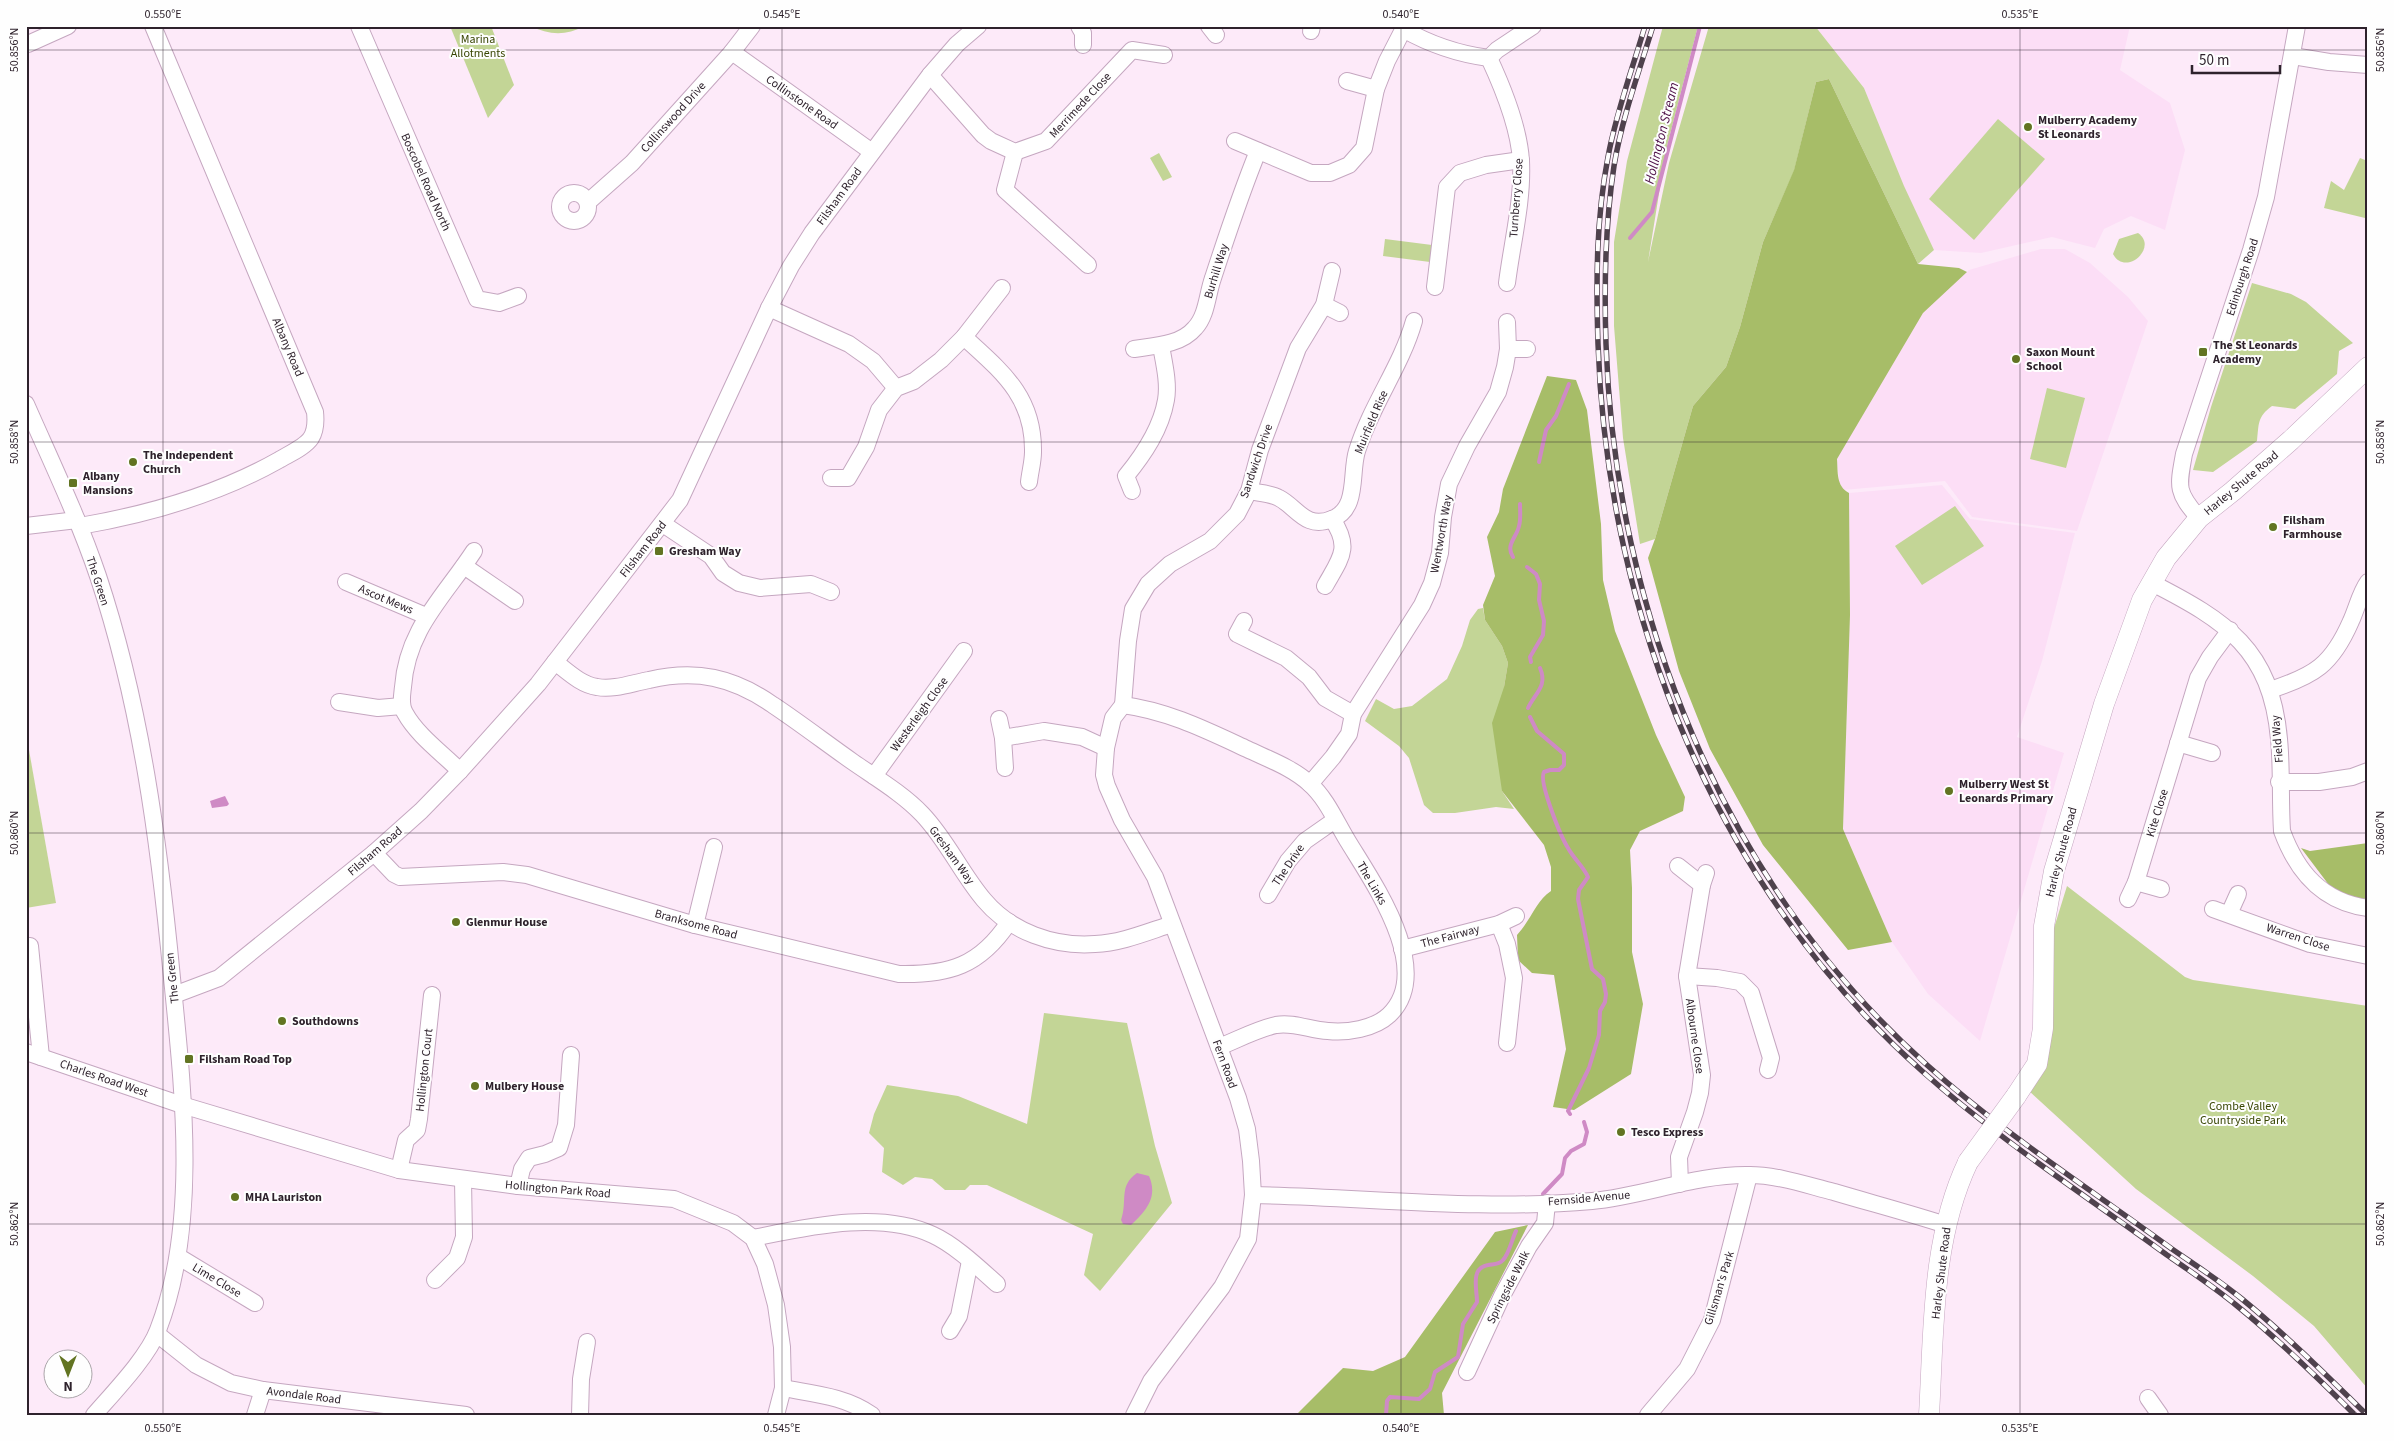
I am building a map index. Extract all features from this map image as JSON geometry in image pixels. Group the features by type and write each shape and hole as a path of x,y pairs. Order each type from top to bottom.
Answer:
{"main road":[{"name":"Harley Shute Road","path":"1929,1415 1936,1300 1946,1225 1968,1162 2037,1064 2041,1037 2044,926 2054,871 2127,638 2142,600 2177,542 2199,518 2234,491 2368,367"}],"street":[{"path":"28,44 68,26"},
{"name":"Albany Road","path":"26,526 78,523 166,508 249,477 308,441 314,431 316,422 312,406 153,26"},
{"name":"Boscobel Road North","path":"359,26 477,299 499,303 518,296"},
{"name":"Collinswood Drive","path":"588,202 632,164 732,52 752,26"},
{"name":"Filsham Road","path":"174,996 219,978 374,853 460,771 512,714 555,662 680,500 768,308 812,233 930,75 958,44 978,26"},
{"path":"1235,141 1311,173 1330,173 1349,165 1364,148 1376,89 1404,28 1425,42 1464,54 1489,58 1533,26"},
{"name":"Edinburgh Road","path":"2199,518 2180,492 2179,478 2184,454 2266,197 2297,26"},
{"name":"Merrimede Close","path":"1015,152 1046,141 1132,50 1164,55"},
{"name":"Collinstone Road","path":"732,52 872,152"},
{"path":"2293,56 2329,62 2368,65"},
{"name":"Turnberry Close","path":"1489,58 1504,90 1521,160 1517,214 1508,283"},
{"path":"930,75 983,135 991,141 1015,152 1004,190 1088,265"},
{"path":"1347,81 1376,89"},
{"name":"Burhill Way","path":"1134,349 1161,346 1178,340 1195,329 1204,312 1212,281 1236,209 1258,151"},
{"path":"1435,287 1447,187 1460,173 1486,165 1521,160"},
{"name":"Sandwich Drive","path":"1123,705 1128,641 1134,609 1148,584 1170,564 1210,541 1236,514 1249,491 1260,450 1298,348 1324,305 1332,271"},
{"path":"831,478 853,483 878,410 896,388 914,380 941,360 964,337 995,293"},
{"path":"1324,305 1340,313"},
{"path":"768,308 849,344 873,361 896,388"},
{"name":"Muirfield Rise","path":"1332,519 1343,511 1352,497 1352,476 1357,451 1378,400 1396,369 1414,322"},
{"name":"Wentworth Way","path":"1310,784 1334,757 1349,734 1353,714 1422,605 1432,583 1440,553 1443,517 1449,484 1467,446 1498,392 1508,349 1507,322"},
{"path":"964,337 998,367 1010,381 1024,404 1031,425 1033,453 1024,472"},
{"path":"1123,480 1143,455 1158,427 1166,399 1166,375 1161,346"},
{"path":"1508,349 1527,349"},
{"name":"The Green","path":"26,404 78,523 98,577 135,718 152,812 164,895 182,1105 183,1182 179,1257 169,1298 157,1334 125,1379 94,1415"},
{"path":"1249,491 1279,498 1297,514 1314,521 1332,519 1342,534 1341,571 1324,586"},
{"path":"663,524 711,556 723,573 739,583 760,588 811,584 831,592"},
{"path":"460,771 413,724 402,706 407,660 416,634 426,616 474,551"},
{"path":"464,566 515,601"},
{"name":"Ascot Mews","path":"346,582 426,616"},
{"path":"2270,690 2306,676 2324,666 2337,650 2368,582"},
{"name":"Field Way","path":"2152,583 2189,602 2230,630 2261,668 2270,690 2277,717 2280,741 2282,831 2289,848 2297,862 2323,892 2339,901 2368,908"},
{"path":"1244,621 1237,634 1286,658 1309,677 1325,698 1353,714"},
{"name":"Kite Close","path":"2128,898 2136,882 2198,678 2230,630"},
{"name":"Westerleigh Close","path":"874,776 964,651"},
{"name":"Gresham Way","path":"555,662 576,678 595,687 612,688 662,677 689,674 712,677 737,684 759,695 874,776 921,814 943,839 984,900 1009,922 1031,934 1059,943 1096,944 1129,938 1172,924"},
{"path":"339,702 378,708 402,706"},
{"name":"Fern Road","path":"1123,705 1113,718 1106,748 1104,774 1107,786 1122,820 1155,877 1219,1047 1248,1129 1252,1195 1248,1239 1222,1287 1151,1381 1134,1415"},
{"name":"The Links","path":"1123,705 1148,708 1188,722 1282,765 1310,784 1330,809 1380,893 1396,928 1402,949 1406,975 1402,995 1389,1015 1376,1024 1357,1030 1328,1032 1301,1025 1276,1025 1219,1047"},
{"path":"999,719 1003,738 1005,768"},
{"path":"1003,738 1044,731 1082,737 1106,748"},
{"path":"2178,743 2212,753"},
{"path":"2280,782 2319,782 2352,777 2368,771"},
{"name":"The Drive","path":"1268,895 1288,861 1305,841 1335,820"},
{"path":"695,925 714,846"},
{"name":"Branksome Road","path":"374,853 389,869 400,877 495,872 527,875 695,925 899,974 923,975 948,971 977,958 996,942 1009,922"},
{"name":"Albourne Close","path":"1678,866 1704,879 1687,976 1702,1075 1695,1112 1678,1157 1680,1184"},
{"path":"2136,882 2161,889"},
{"path":"2229,914 2238,894"},
{"name":"Warren Close","path":"2213,909 2310,944 2368,956"},
{"name":"The Fairway","path":"1402,949 1499,924 1516,916"},
{"path":"1499,924 1507,944 1514,978 1507,1043"},
{"path":"30,946 34,1054"},
{"path":"1687,976 1740,982 1751,993 1775,1062"},
{"name":"Hollington Court","path":"399,1170 406,1140 416,1130 420,1119 432,994"},
{"name":"Charles Road West","path":"34,1054 182,1105"},
{"path":"518,1186 522,1169 529,1158 559,1148 566,1124 571,1055"},
{"name":"Hollington Park Road","path":"182,1105 399,1170 463,1180 674,1200 733,1222 753,1238 765,1264 776,1305 782,1347 783,1388 776,1415"},
{"name":"Fernside Avenue","path":"1252,1195 1328,1196 1494,1204 1547,1203 1618,1198 1680,1184 1749,1175 1783,1178 1946,1225"},
{"name":"Gillsman's Park","path":"1648,1415 1687,1369 1712,1320 1749,1175"},
{"path":"435,1280 457,1258 464,1237 463,1180"},
{"name":"Springside Walk","path":"1467,1372 1502,1296 1529,1246 1545,1223 1547,1203"},
{"path":"753,1238 829,1224 897,1224 934,1235 970,1261 997,1284"},
{"name":"Lime Close","path":"179,1257 255,1303"},
{"path":"956,1328 970,1261"},
{"name":"Avondale Road","path":"157,1334 196,1366 231,1384 346,1408 466,1415"},
{"path":"580,1415 582,1379 593,1358 588,1342"},
{"path":"783,1388 834,1397 854,1403 872,1415"},
{"path":"256,1415 263,1390"},
{"path":"2148,1398 2160,1415"}],"shaded area":[{"name":"Mulberry Academy St Leonards","path":"1815,26 2130,26 2120,70 2170,103 2185,150 2165,230 2131,216 2104,229 2095,248 2052,237 1981,253 1934,250 1906,192 1864,88"},
{"name":"Saxon Mount School","path":"2041,249 2065,249 2090,263 2128,297 2148,321 2077,531 1972,517 1945,481 1843,490 1839,482 1837,458 1923,313 1969,270"},
{"name":"Mulberry West St Leonards Primary","path":"1942,485 1970,519 2075,533 2042,661 2017,737 2064,753 1980,1041 1928,994 1892,942 1843,829 1850,615 1849,493"},
{"path":"225,796 229,804 227,806 212,808 210,801"},
{"path":"1137,1173 1149,1176 1152,1190 1151,1197 1142,1214 1131,1225 1123,1224 1121,1220 1125,1189 1127,1183"}],"green space":[{"name":"Marina Allotments","path":"450,26 491,26 514,85 488,118"},
{"name":"Marina Allotments","path":"530,26 584,26 564,33 551,33"},
{"path":"1663,26 1698,26 1666,150 1648,262 1669,163 1709,26 1815,26 1864,88 1904,186 1934,250 1918,264 1829,79 1816,82 1794,171 1763,242 1740,327 1726,367 1693,406 1655,539 1640,544 1623,438 1614,326 1614,242 1627,161"},
{"path":"1829,79 1918,264 1959,268 1967,272 1923,313 1837,459 1840,483 1849,493 1850,615 1843,829 1892,942 1848,950 1763,845 1710,749 1679,671 1648,558 1693,406 1726,367 1740,327 1763,242 1794,170 1816,82"},
{"path":"1998,119 2045,159 1974,240 1929,199"},
{"path":"1159,153 1172,177 1163,181 1150,158"},
{"path":"2368,156 2368,214 2365,218 2324,208 2331,181 2344,190 2360,158 2365,160"},
{"path":"2138,233 2143,239 2145,246 2138,258 2125,263 2118,260 2113,254 2119,239"},
{"path":"1385,239 1432,245 1430,262 1383,256"},
{"path":"2252,283 2291,294 2306,302 2353,343 2339,351 2337,374 2295,409 2272,406 2267,410 2261,417 2257,441 2213,472 2193,470 2211,407"},
{"path":"1547,376 1576,380 1587,410 1601,524 1603,580 1615,631 1656,735 1685,797 1683,811 1640,831 1630,850 1632,952 1643,1004 1631,1074 1574,1110 1553,1107 1566,1049 1554,975 1532,973 1518,960 1517,935 1537,905 1551,891 1551,867 1544,845 1502,791 1492,723 1504,687 1508,663 1502,646 1485,620 1483,605 1495,576 1487,537 1499,512 1503,489"},
{"path":"2047,388 2085,398 2066,468 2030,459"},
{"path":"1955,506 1984,546 1922,585 1895,546"},
{"path":"1483,608 1485,620 1502,646 1508,663 1504,687 1502,791 1514,809 1496,807 1455,813 1433,813 1424,805 1409,758 1399,746 1365,721 1376,699 1394,709 1412,706 1447,679 1462,646 1470,620 1478,609"},
{"path":"26,733 56,903 26,908"},
{"path":"2368,843 2368,902 2335,893 2301,848 2310,851"},
{"name":"Combe Valley Countryside Park","path":"2067,886 2185,977 2193,980 2368,1006 2368,1389 2314,1326 2253,1276 2136,1189 2029,1091 2047,1060 2054,928"},
{"path":"1044,1013 1127,1023 1155,1146 1172,1203 1100,1291 1084,1275 1093,1234 987,1185 970,1185 965,1190 945,1190 932,1179 915,1177 903,1185 882,1172 884,1148 869,1133 874,1114 887,1085 958,1096 1027,1124"},
{"path":"1528,1225 1442,1393 1444,1415 1296,1415 1343,1368 1373,1371 1405,1357 1495,1232"}],"waterway":[{"name":"Hollington Stream","path":"1630,238 1652,212 1700,26"},
{"name":"Hollington Stream","path":"1539,462 1546,430 1556,416 1569,384"},
{"name":"Hollington Stream","path":"1513,557 1510,549 1520,523 1520,504"},
{"name":"Hollington Stream","path":"1527,567 1536,574 1540,584 1539,600 1544,621 1543,635 1530,657 1531,662"},
{"name":"Hollington Stream","path":"1528,708 1542,685 1540,668"},
{"name":"Hollington Stream","path":"1530,717 1537,731 1564,754 1564,765 1559,770 1544,772 1544,786 1551,809 1565,842 1588,877 1579,890 1578,899 1592,969 1603,979 1606,994 1605,1002 1600,1011 1599,1035 1589,1068 1568,1111 1570,1114"},
{"name":"Hollington Stream","path":"1543,1194 1562,1174 1565,1158 1571,1151 1584,1144 1587,1132 1584,1122"},
{"name":"Hollington Stream","path":"1386,1415 1387,1401 1390,1397 1419,1399 1430,1389 1435,1372 1458,1357 1463,1324 1477,1302 1476,1280 1479,1270 1488,1265 1498,1264 1503,1260 1516,1231"}],"railway":[{"path":"1645,26 1615,124 1601,204 1597,274 1597,321 1606,446 1624,546 1650,645 1686,741 1732,832 1786,919 1850,999 1922,1071 2011,1143 2228,1298 2312,1372 2355,1415"},
{"path":"1653,26 1621,130 1614,166 1609,210 1605,277 1605,322 1614,445 1631,545 1658,643 1694,738 1739,828 1792,914 1855,993 1927,1065 2016,1137 2242,1299 2290,1341 2367,1415"}],"place":[{"name":"Mulberry Academy St Leonards","path":"2028,127"},
{"name":"The St Leonards Academy","path":"2203,352"},
{"name":"Saxon Mount School","path":"2016,359"},
{"name":"The Independent Church","path":"133,462"},
{"name":"Albany Mansions","path":"73,483"},
{"name":"Filsham Farmhouse","path":"2273,527"},
{"name":"Gresham Way","path":"659,551"},
{"name":"Mulberry West St Leonards Primary","path":"1949,791"},
{"name":"Glenmur House","path":"456,922"},
{"name":"Southdowns","path":"282,1021"},
{"name":"Filsham Road Top","path":"189,1059"},
{"name":"Mulbery House","path":"475,1086"},
{"name":"Tesco Express","path":"1621,1132"},
{"name":"MHA Lauriston","path":"235,1197"}]}
